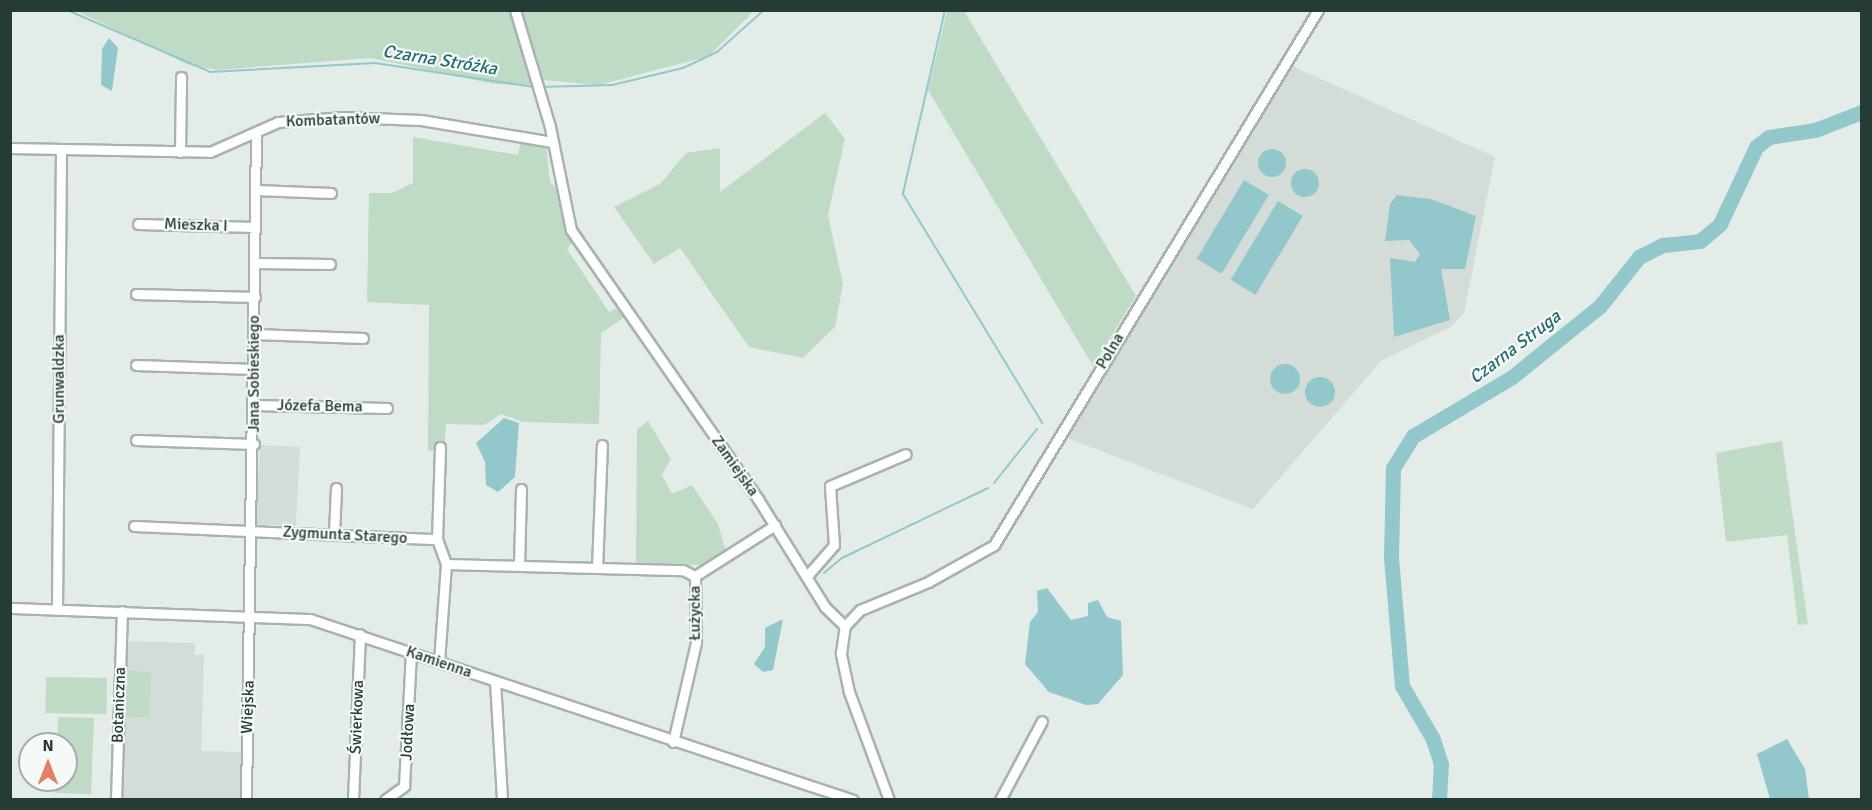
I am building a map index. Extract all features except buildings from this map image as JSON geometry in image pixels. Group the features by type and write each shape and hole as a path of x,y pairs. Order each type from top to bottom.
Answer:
{"street":[{"name":"Zamiejska","path":"514,10 538,88 577,241 775,525 807,576 845,626"},
{"name":"Polna","path":"845,626 860,610 928,582 994,545 1318,10"},
{"path":"180,152 181,77"},
{"name":"Kombatantów","path":"10,148 219,151 291,119 375,117 552,142"},
{"name":"Jana Sobieskiego","path":"252,615 256,133"},
{"name":"Grunwaldzka","path":"57,609 61,149"},
{"path":"256,190 331,193"},
{"name":"Mieszka I","path":"138,224 255,227"},
{"path":"255,262 330,264"},
{"path":"136,294 255,297"},
{"path":"254,334 363,338"},
{"path":"136,364 254,369"},
{"name":"Józefa Bema","path":"254,405 387,408"},
{"path":"136,440 254,444"},
{"path":"597,568 602,445"},
{"path":"439,661 446,564 437,539 440,447"},
{"path":"807,576 834,545 830,486 906,454"},
{"path":"334,534 336,488"},
{"path":"519,566 521,489"},
{"name":"Łużycka","path":"673,742 696,642 695,576 775,525"},
{"name":"Zygmunta Starego","path":"134,526 437,539"},
{"path":"446,564 683,570 695,576"},
{"name":"Kamienna","path":"10,608 252,615 310,619 360,634 673,742 853,800"},
{"name":"Botaniczna","path":"116,800 122,611"},
{"name":"Wiejska","path":"246,800 252,615"},
{"path":"845,626 841,653 849,692 889,800"},
{"name":"Świerkowa","path":"353,800 360,634"},
{"name":"Jodłowa","path":"385,800 404,786 411,652"},
{"path":"495,681 502,800"},
{"path":"1000,800 1042,721"}],"shaded area":[{"path":"1290,65 1495,157 1464,313 1452,326 1382,360 1253,509 1064,437"},
{"path":"260,445 300,447 296,526 256,524"},
{"path":"126,641 195,643 195,655 204,655 201,751 242,752 240,799 121,800"}],"green space":[{"path":"522,10 754,11 709,56 599,85 542,80"},
{"path":"77,11 509,11 531,85 494,84 371,58 217,70 189,65"},
{"path":"947,11 964,11 1136,296 1093,366 928,90"},
{"path":"825,113 845,139 828,215 843,284 835,327 803,358 749,347 680,248 654,264 614,207 660,184 686,153 720,148 720,192"},
{"path":"413,137 518,155 521,141 546,145 550,182 558,190 573,242 567,249 609,312 619,307 626,316 601,333 599,424 523,422 501,414 484,425 446,424 444,450 428,451 429,305 367,302 369,193 392,193 413,183"},
{"path":"648,421 671,459 662,475 672,494 692,485 718,524 726,552 700,565 636,565 637,429"},
{"path":"1782,441 1808,624 1798,625 1787,535 1726,542 1716,453"},
{"path":"128,671 151,672 149,718 126,717"},
{"path":"46,677 107,678 106,714 45,713"},
{"path":"58,717 94,718 91,794 55,793 78,792 78,732 57,732"}],"water":[{"path":"109,38 118,48 112,91 101,85 102,49"},
{"path":"1272,149 1282,153 1286,163 1282,173 1272,177 1262,173 1258,163 1262,153"},
{"path":"1305,169 1315,173 1319,183 1315,193 1305,197 1295,193 1291,183 1295,173"},
{"path":"1244,180 1269,195 1221,274 1197,259"},
{"path":"1397,195 1431,199 1476,216 1465,269 1441,269 1450,320 1394,337 1390,258 1415,262 1420,254 1409,240 1385,241 1390,204"},
{"path":"1278,201 1303,216 1255,295 1231,280"},
{"path":"1285,364 1291,365 1299,373 1299,385 1291,393 1285,394 1279,393 1271,385 1270,379 1271,373 1279,365"},
{"path":"1320,377 1326,378 1334,386 1334,398 1326,406 1320,407 1314,406 1306,398 1305,392 1306,386 1314,378"},
{"path":"504,418 519,423 515,477 498,492 486,485 485,462 476,443"},
{"path":"1047,588 1071,620 1088,616 1088,603 1098,600 1107,617 1121,621 1123,675 1098,704 1086,705 1049,692 1025,664 1030,622 1038,612 1037,591"},
{"path":"783,619 773,670 763,672 754,664 765,647 765,628"},
{"path":"1787,739 1805,769 1809,799 1770,799 1757,754"}],"waterway":[{"name":"Czarna Stróżka","path":"67,10 210,72 375,63 534,87"},
{"name":"Czarna Stróżka","path":"540,87 612,85 683,68 717,52 764,10"},
{"path":"945,10 903,194 1042,423"},
{"name":"Czarna Struga","path":"1439,800 1441,764 1433,739 1402,686 1391,557 1393,468 1413,436 1512,377 1600,306 1639,257 1663,245 1700,241 1720,224 1756,147 1769,137 1815,130 1862,112"},
{"path":"994,483 1037,429"},
{"path":"824,573 842,558 988,488"}]}
